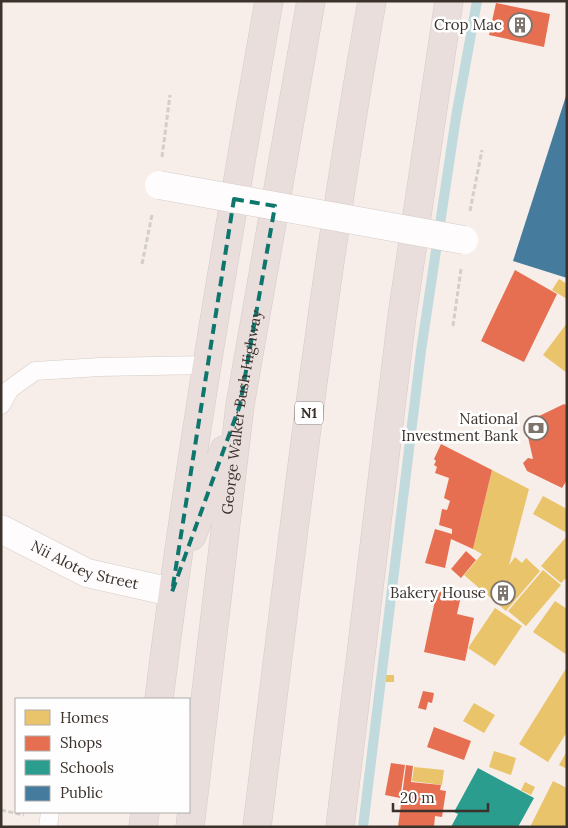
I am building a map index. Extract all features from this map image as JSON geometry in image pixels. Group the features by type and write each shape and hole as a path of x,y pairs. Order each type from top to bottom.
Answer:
{"highway":[{"path":"159,698 172,592 206,365 269,1"},
{"name":"George Walker Bush Highway","path":"190,827 240,405 311,1"},
{"name":"N1","path":"257,827 302,464 350,125 372,1"},
{"path":"340,827 402,316 449,1"},
{"path":"176,698 172,592 240,405"},
{"path":"143,827 145,813"},
{"path":"182,813 182,827"}],"street":[{"path":"158,185 464,240"},
{"name":"Nii Alotey Street","path":"1,529 87,573 172,592"}],"lane":[{"path":"1,405 10,390 34,371 100,367 206,365"},
{"path":"48,827 50,813"}],"highlighted area":[{"path":"234,199 275,206 240,405 172,592"}],"building: Homes":[{"path":"559,279 567,284 567,299 552,290"},
{"path":"567,323 567,373 543,355"},
{"path":"492,470 529,489 509,565 515,557 522,563 526,558 540,571 506,611 464,575 482,554 473,549"},
{"path":"543,496 567,509 567,533 533,514"},
{"path":"567,536 567,577 561,583 541,566"},
{"path":"543,570 561,585 526,626 508,611"},
{"path":"555,601 567,609 567,655 533,632"},
{"path":"495,608 522,626 495,666 468,648"},
{"path":"567,667 567,732 548,762 519,744"},
{"path":"386,675 394,675 394,682 386,682"},
{"path":"474,703 495,715 484,733 463,721"},
{"path":"494,751 516,758 511,775 489,767"},
{"path":"567,751 567,769 559,765"},
{"path":"414,767 444,770 442,785 412,781"},
{"path":"553,781 567,788 567,827 530,827"},
{"path":"525,782 535,787 531,795 521,790"}],"building: Shops":[{"name":"Crop Mac","path":"496,3 550,14 544,47 489,35"},
{"path":"515,270 557,294 524,362 481,341"},
{"path":"564,404 567,406 567,480 562,488 527,471 523,463 528,458 533,459 528,437 537,417"},
{"path":"441,444 492,470 473,549 451,539 445,568 425,563 435,529 452,534 452,529 439,525 442,509 447,510 450,501 444,498 449,478 435,473 437,467 434,465 436,461 434,459"},
{"path":"466,551 476,560 461,578 451,569"},
{"path":"437,591 461,596 457,614 474,618 465,661 424,652"},
{"path":"423,691 434,693 432,703 428,702 426,710 418,708"},
{"path":"434,727 471,741 464,760 427,747"},
{"path":"391,763 405,765 400,798 385,795"},
{"path":"406,765 413,766 411,782 441,785 440,790 446,791 442,817 435,816 434,827 398,827"}],"building: Schools":[{"path":"478,768 534,798 518,827 451,827 458,814 454,812"}],"building: Public":[{"path":"567,96 567,278 513,261"}],"waterway":[{"path":"363,827 421,351 456,117 477,1"}],"place":[{"name":"Crop Mac","path":"520,25"},
{"name":"National Investment Bank","path":"536,428"},
{"name":"Bakery House","path":"503,593"}]}
